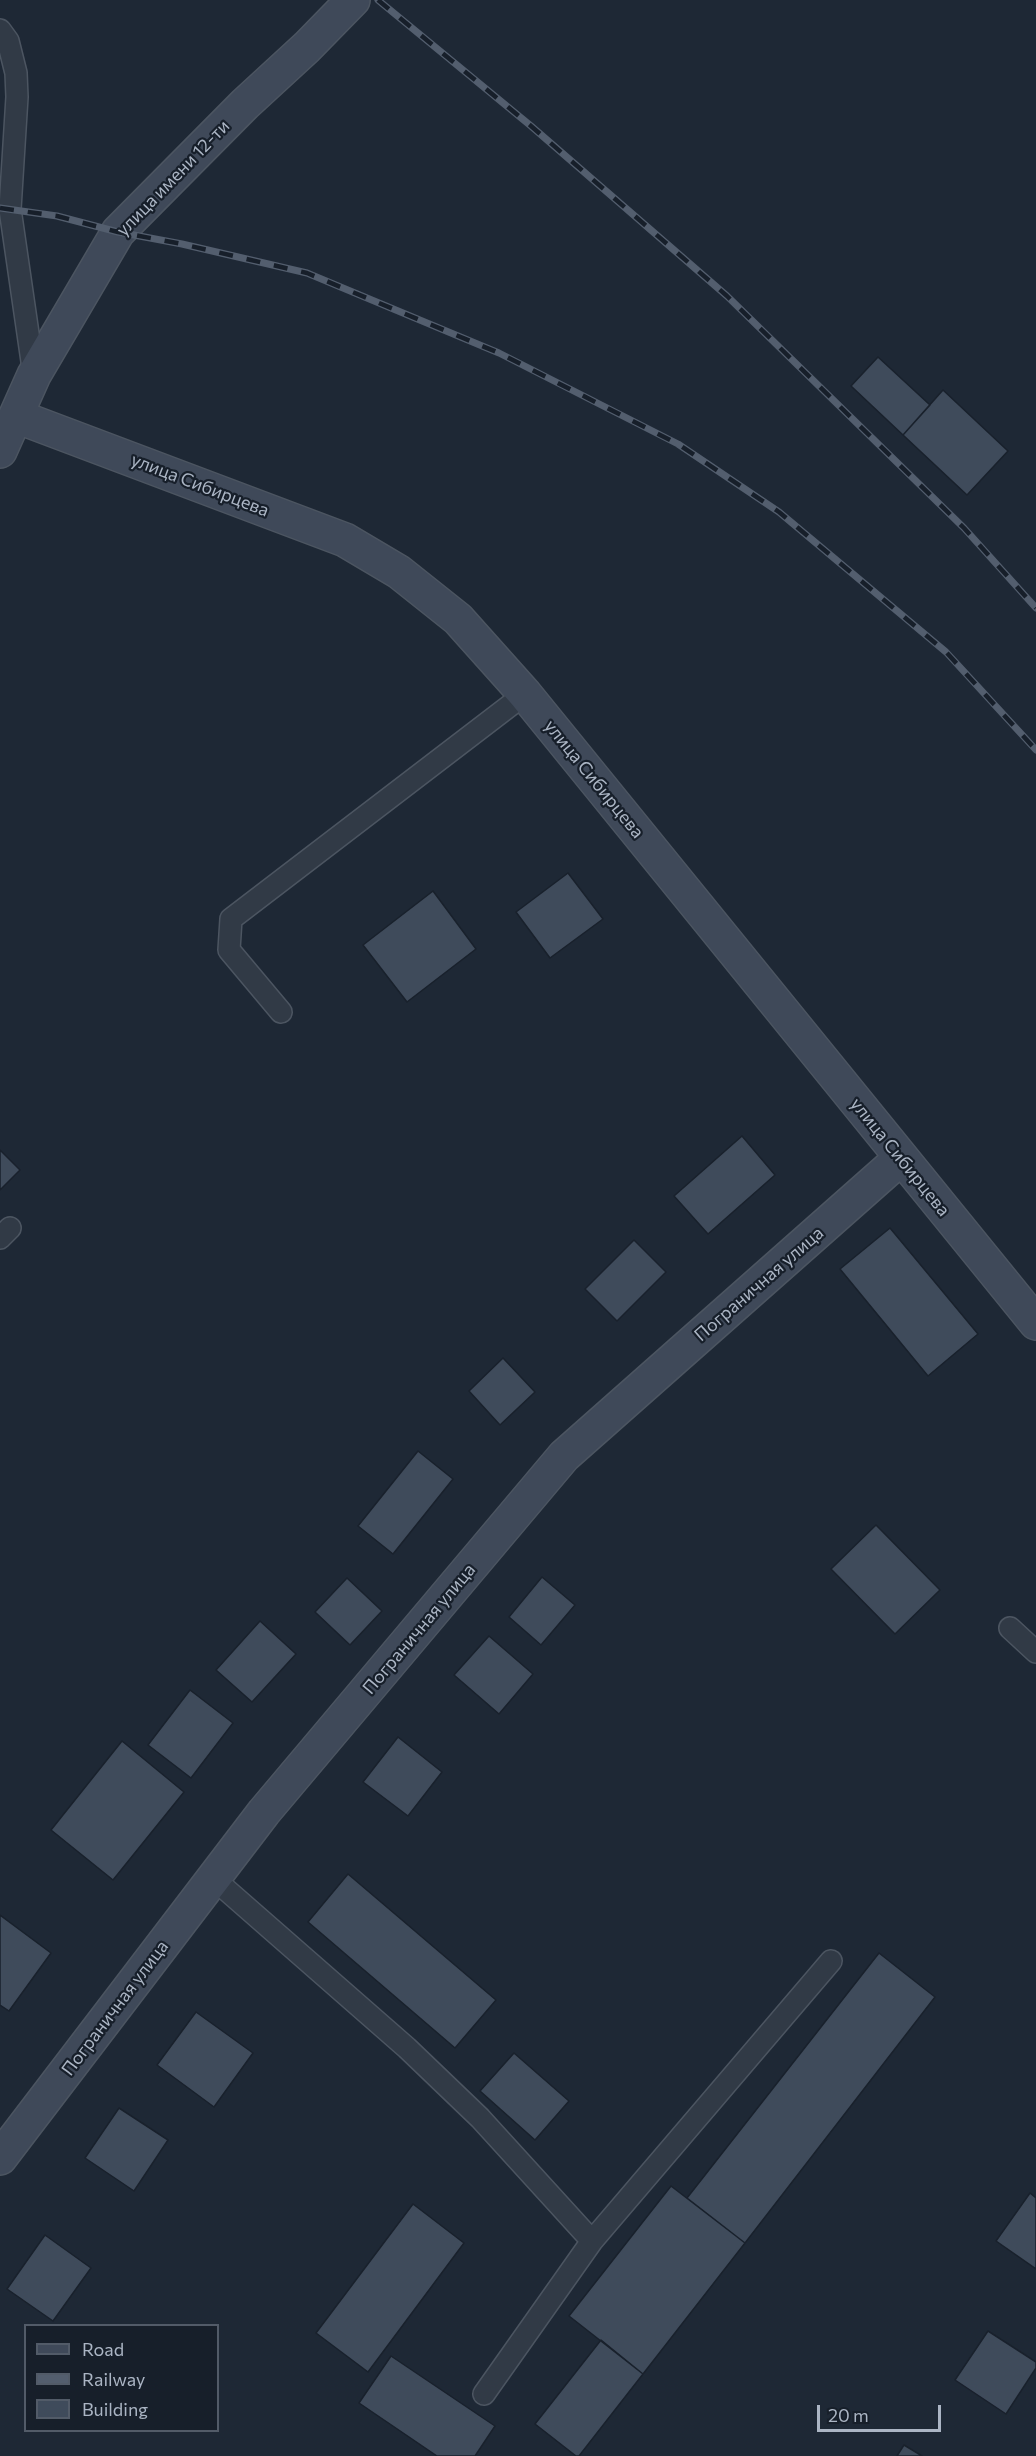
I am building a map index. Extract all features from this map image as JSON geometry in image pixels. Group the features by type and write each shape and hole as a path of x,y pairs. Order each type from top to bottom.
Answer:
{"street":[{"name":"улица имени 12-ти","path":"0,451 34,375 118,232 245,104 307,47 353,0"},
{"name":"улица Сибирцева","path":"16,416 345,540 399,572 458,619 525,694 1036,1323"},
{"name":"Пограничная улица","path":"0,2158 264,1812 564,1456 901,1158"}],"lane":[{"path":"0,30 8,41 16,73 17,97 10,209 34,375"},
{"path":"281,1012 229,950 231,919 525,694"},
{"path":"1010,1628 1036,1652"},
{"path":"214,1879 407,2048 480,2118 592,2241"},
{"path":"484,2394 592,2241 831,1961"}],"building":[{"path":"878,357 930,405 903,435 851,386"},
{"path":"943,390 1008,451 967,495 903,435"},
{"path":"568,873 603,919 550,958 516,912"},
{"path":"433,891 476,949 407,1002 363,945"},
{"path":"742,1136 775,1175 708,1234 674,1196"},
{"path":"0,1150 20,1170 0,1190"},
{"path":"890,1228 978,1334 928,1376 840,1269"},
{"path":"634,1240 666,1272 617,1321 585,1289"},
{"path":"503,1358 535,1392 500,1425 469,1391"},
{"path":"418,1451 453,1479 393,1554 358,1526"},
{"path":"876,1525 940,1590 895,1634 831,1569"},
{"path":"542,1577 575,1605 541,1645 509,1617"},
{"path":"347,1578 382,1611 350,1645 315,1612"},
{"path":"260,1621 296,1654 252,1702 216,1670"},
{"path":"489,1636 533,1674 499,1714 454,1675"},
{"path":"190,1690 233,1723 191,1778 148,1745"},
{"path":"398,1737 442,1772 408,1816 363,1782"},
{"path":"122,1741 184,1792 113,1880 51,1830"},
{"path":"348,1874 496,2000 455,2048 308,1922"},
{"path":"0,1915 51,1953 9,2011 0,2005"},
{"path":"879,1953 935,1997 745,2243 687,2198"},
{"path":"196,2012 253,2053 214,2107 157,2065"},
{"path":"514,2053 569,2101 535,2140 480,2091"},
{"path":"119,2108 168,2140 134,2191 85,2158"},
{"path":"671,2186 745,2243 643,2374 569,2316"},
{"path":"1030,2193 1036,2198 1036,2269 996,2241"},
{"path":"413,2204 464,2243 368,2372 316,2333"},
{"path":"45,2235 91,2268 53,2321 7,2289"},
{"path":"988,2331 1036,2362 1036,2368 1006,2414 955,2380"},
{"path":"601,2340 643,2374 579,2456 576,2456 535,2424"},
{"path":"391,2356 495,2426 475,2456 437,2456 359,2403"},
{"path":"904,2445 922,2456 897,2456"}],"railway":[{"path":"378,0 531,126 727,296 964,528 1036,608"},
{"path":"0,208 57,216 118,232 182,244 307,273 499,353 678,444 779,512 946,652 1036,750"}]}
